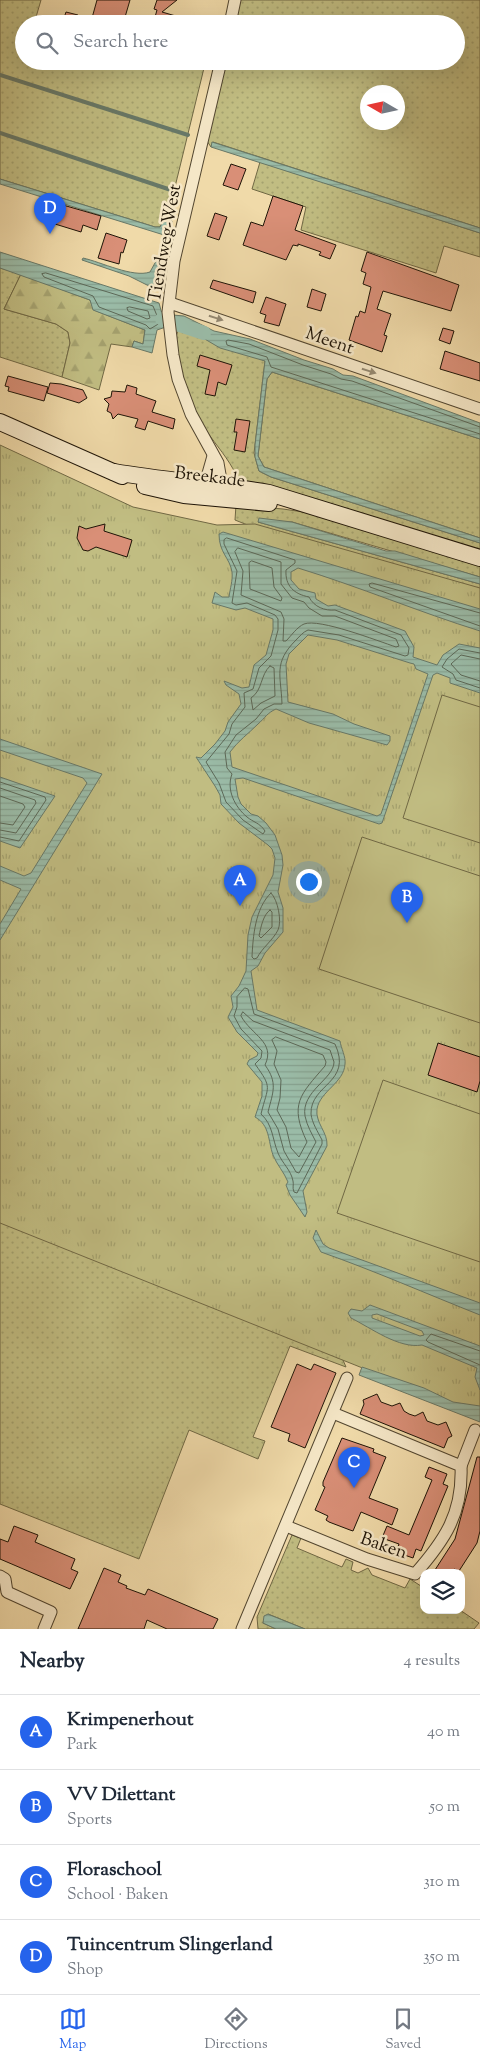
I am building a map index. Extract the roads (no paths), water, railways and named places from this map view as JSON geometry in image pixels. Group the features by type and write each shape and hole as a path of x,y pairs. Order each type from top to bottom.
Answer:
{"main road":[{"name":"Breekade","path":"0,422 114,472 306,506 480,558"}],"street":[{"path":"231,15 235,0"},
{"name":"Tiendweg-West","path":"213,491 220,470 183,396 173,354 169,307 174,261 219,70"},
{"name":"Meent","path":"169,307 480,409"},
{"path":"213,456 213,491"},
{"path":"242,1629 347,1378"},
{"path":"333,1413 460,1466"},
{"name":"Baken","path":"286,1526 367,1559 415,1574 433,1554 448,1532 457,1504 461,1478 460,1466 475,1430"},
{"path":"0,1576 6,1579 7,1592 51,1612 44,1629"}],"water":[{"path":"212,142 480,228 480,233 211,147"},
{"path":"0,179 155,227 160,227 164,220 172,221 161,285 155,289 129,276 82,260 83,258 135,273 150,272 161,252 164,235 0,184"},
{"path":"0,252 159,303 162,314 165,315 166,327 157,330 152,353 132,347 134,341 143,344 145,330 93,310 90,300 0,268"},
{"path":"173,315 184,316 214,331 250,339 333,369 343,375 353,376 480,423 480,439 272,372 267,379 258,456 264,467 480,538 480,543 271,477 259,471 255,457 255,445 265,361 220,348 181,325 174,327"},
{"path":"259,518 292,522 386,551 395,551 480,577 480,584 258,522"},
{"path":"223,532 480,609 480,631 298,568 291,572 291,580 299,589 315,593 316,599 328,606 335,605 405,631 414,647 413,657 437,665 443,655 459,644 480,648 480,693 450,683 450,678 437,673 433,675 382,823 379,824 243,778 235,779 241,804 251,814 258,816 266,823 275,835 282,855 283,865 278,892 283,908 283,932 265,953 258,966 251,971 257,1010 340,1041 345,1058 344,1071 341,1077 322,1097 317,1109 318,1119 326,1136 327,1146 303,1191 307,1212 305,1217 290,1195 286,1185 288,1182 273,1155 266,1129 260,1120 255,1117 262,1096 262,1082 247,1064 258,1053 237,1032 228,1017 233,1007 231,996 239,986 246,971 248,935 252,917 273,875 275,858 272,849 268,845 239,823 221,804 220,795 196,757 201,758 215,744 241,704 239,694 226,685 224,681 242,688 249,687 254,665 266,655 273,630 273,619 245,608 236,610 212,603 215,592 222,597 229,597 232,578 231,567 219,541 219,534","holes":["308,635 337,640 414,664 416,669 428,674 381,814 377,816 232,767 230,752 268,714 276,709 309,723 387,745 390,741 390,736 354,724 333,714 288,702 286,664 289,654"]},
{"path":"0,739 102,774 0,940 0,924 21,889 0,880 0,866 24,876 31,873 87,783 83,778 0,750"},
{"path":"0,777 55,796 20,848 0,841"},
{"path":"316,1230 323,1244 329,1248 480,1303 480,1315 321,1252 313,1238"},
{"path":"370,1305 480,1346 480,1390 475,1377 477,1368 422,1345 404,1344 395,1341 351,1318 348,1313 351,1309 362,1311","holes":["377,1314 422,1331 424,1335 420,1336 372,1318 372,1315"]},
{"path":"362,1367 424,1388 453,1402 480,1406 480,1422 359,1375"},
{"path":"268,1614 305,1629 276,1629 263,1623 264,1616"}],"waterway":[{"path":"0,75 188,135"},
{"path":"0,133 174,191"},
{"path":"162,319 204,333"}],"place":[{"name":"Tuincentrum Slingerland","path":"50,234"},
{"name":"Krimpenerhout","path":"240,906"},
{"name":"VV Dilettant","path":"407,923"},
{"name":"Floraschool","path":"354,1488"}]}
